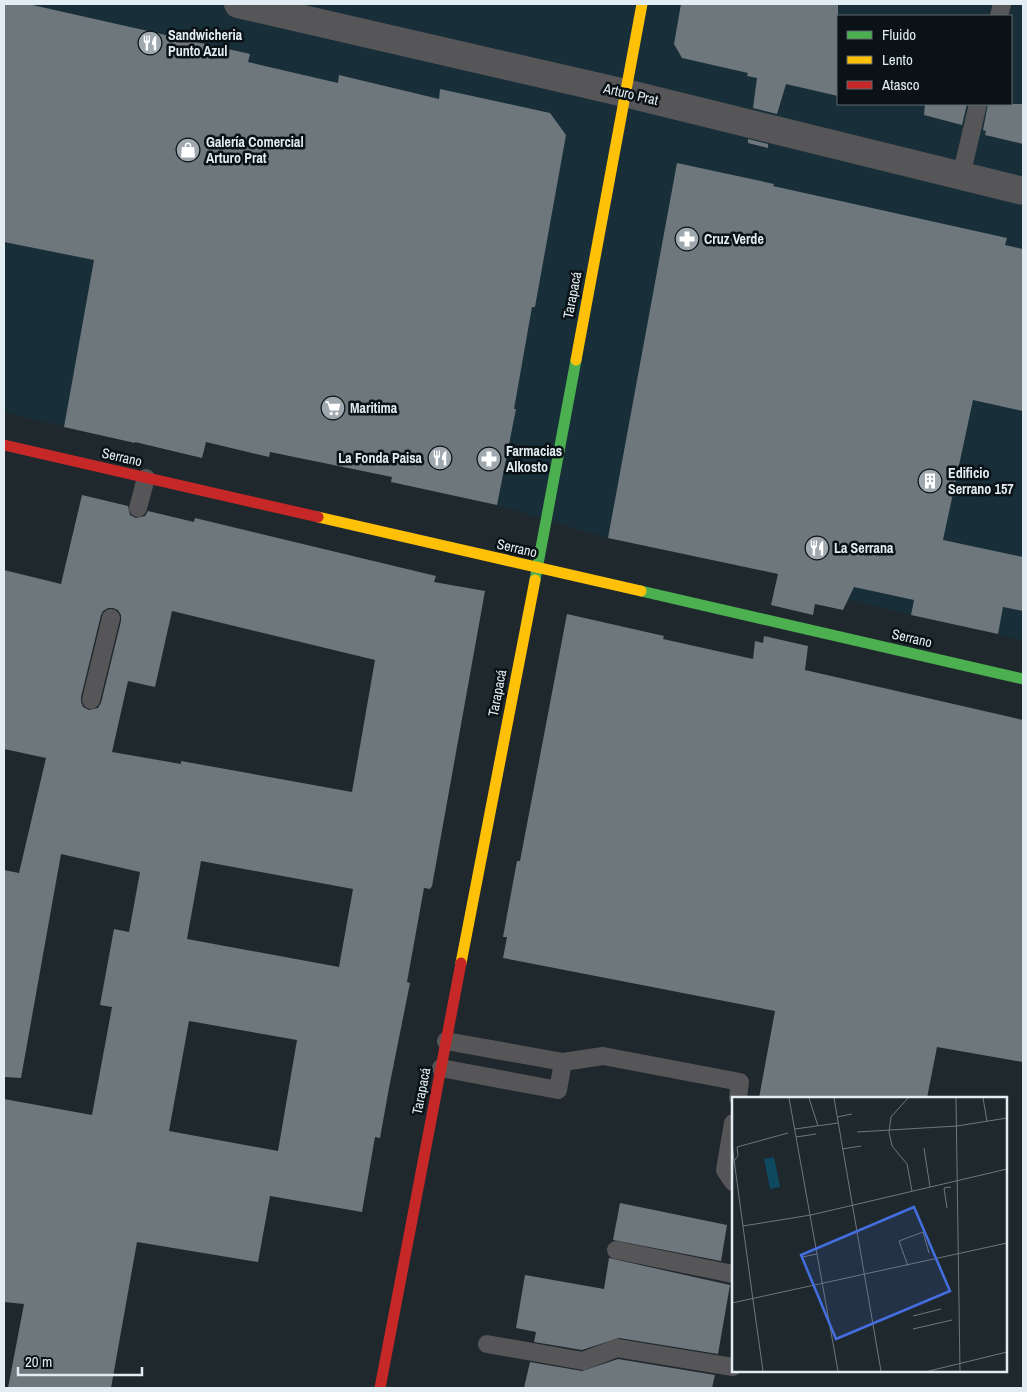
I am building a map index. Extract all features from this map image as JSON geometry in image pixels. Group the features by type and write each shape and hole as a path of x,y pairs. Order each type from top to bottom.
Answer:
{"main road":[{"name":"Tarapacá","path":"380,1388 537,568 642,4"},
{"name":"Serrano","path":"4,445 1023,679"}],"street":[{"name":"Arturo Prat","path":"238,4 626,93 1023,191"}],"lane":[{"path":"961,176 978,105"},
{"path":"138,508 146,478"},
{"path":"91,700 111,618"},
{"path":"446,1041 563,1062 603,1056 740,1082 738,1097"},
{"path":"441,1068 558,1090 563,1062"},
{"path":"732,1129 725,1170 732,1180"},
{"path":"616,1250 732,1274"},
{"path":"487,1344 583,1361 617,1348 732,1367"}],"shaded area":[{"path":"4,4 1023,4 1023,640 848,600 843,610 773,595 777,574 608,538 497,505 391,482 391,477 270,451 269,457 206,440 202,458 4,412"}],"building":[{"path":"4,4 28,4 250,54 248,62 338,83 339,75 439,99 440,89 550,113 566,135 535,307 532,307 514,409 516,409 497,505 391,482 392,477 270,452 269,457 206,442 202,458 64,427 94,260 4,242"},
{"path":"681,4 838,4 837,96 786,84 777,114 753,108 757,78 747,76 748,73 682,58 674,44"},
{"path":"1023,104 1023,144 985,135 986,131 983,130 988,105"},
{"path":"925,105 967,105 962,125 924,115"},
{"path":"748,139 768,144 768,148 748,143"},
{"path":"677,163 1007,238 1005,245 1023,249 1023,411 973,400 943,540 1023,557 1023,611 1003,607 998,634 911,615 914,600 854,587 843,610 815,604 813,615 771,605 778,574 608,538"},
{"path":"82,495 128,506 130,515 136,518 145,516 148,511 194,522 195,518 436,576 434,582 485,591 432,886 430,889 424,888 407,982 410,983 380,1138 375,1137 362,1212 270,1196 258,1262 137,1242 111,1388 8,1388 24,1304 4,1302 4,1099 92,1115 112,1007 100,1005 114,929 129,932 140,872 61,854 21,1078 4,1077 4,870 19,873 46,758 4,749 4,570 61,584","holes":["108,608 118,610 121,615 121,621 101,703 98,708 89,710 83,707 81,697 103,611","172,611 375,660 352,792 181,761 181,764 112,752 128,681 155,687","201,861 353,889 339,967 187,939","189,1021 297,1040 278,1151 169,1131"]},
{"path":"567,614 664,636 663,639 753,659 755,641 763,643 764,636 808,646 805,670 1023,720 1023,1062 937,1047 927,1097 759,1097 775,1011 503,958 507,937 503,937 517,861 520,861"},
{"path":"620,1203 727,1225 721,1261 613,1240"},
{"path":"609,1258 730,1285 718,1354 619,1338 582,1350 534,1342 536,1332 516,1328 525,1275 604,1289"},
{"path":"618,1359 715,1375 712,1388 524,1388 530,1362 582,1371"}],"traffic: fast":[{"path":"535,580 576,360"},
{"path":"641,591 1023,679"}],"traffic: slow":[{"path":"576,360 642,4"},
{"path":"318,517 641,591"},
{"path":"461,963 535,580"}],"traffic: jam":[{"path":"4,445 318,517"},
{"path":"380,1388 461,963"}],"place":[{"name":"Sandwicheria Punto Azul","path":"150,43"},
{"name":"Galería Comercial Arturo Prat","path":"188,150"},
{"name":"Cruz Verde","path":"687,239"},
{"name":"Maritima","path":"333,408"},
{"name":"La Fonda Paisa","path":"440,458"},
{"name":"Farmacias Alkosto","path":"489,459"},
{"name":"Edificio Serrano 157","path":"930,481"},
{"name":"La Serrana","path":"817,548"}]}
